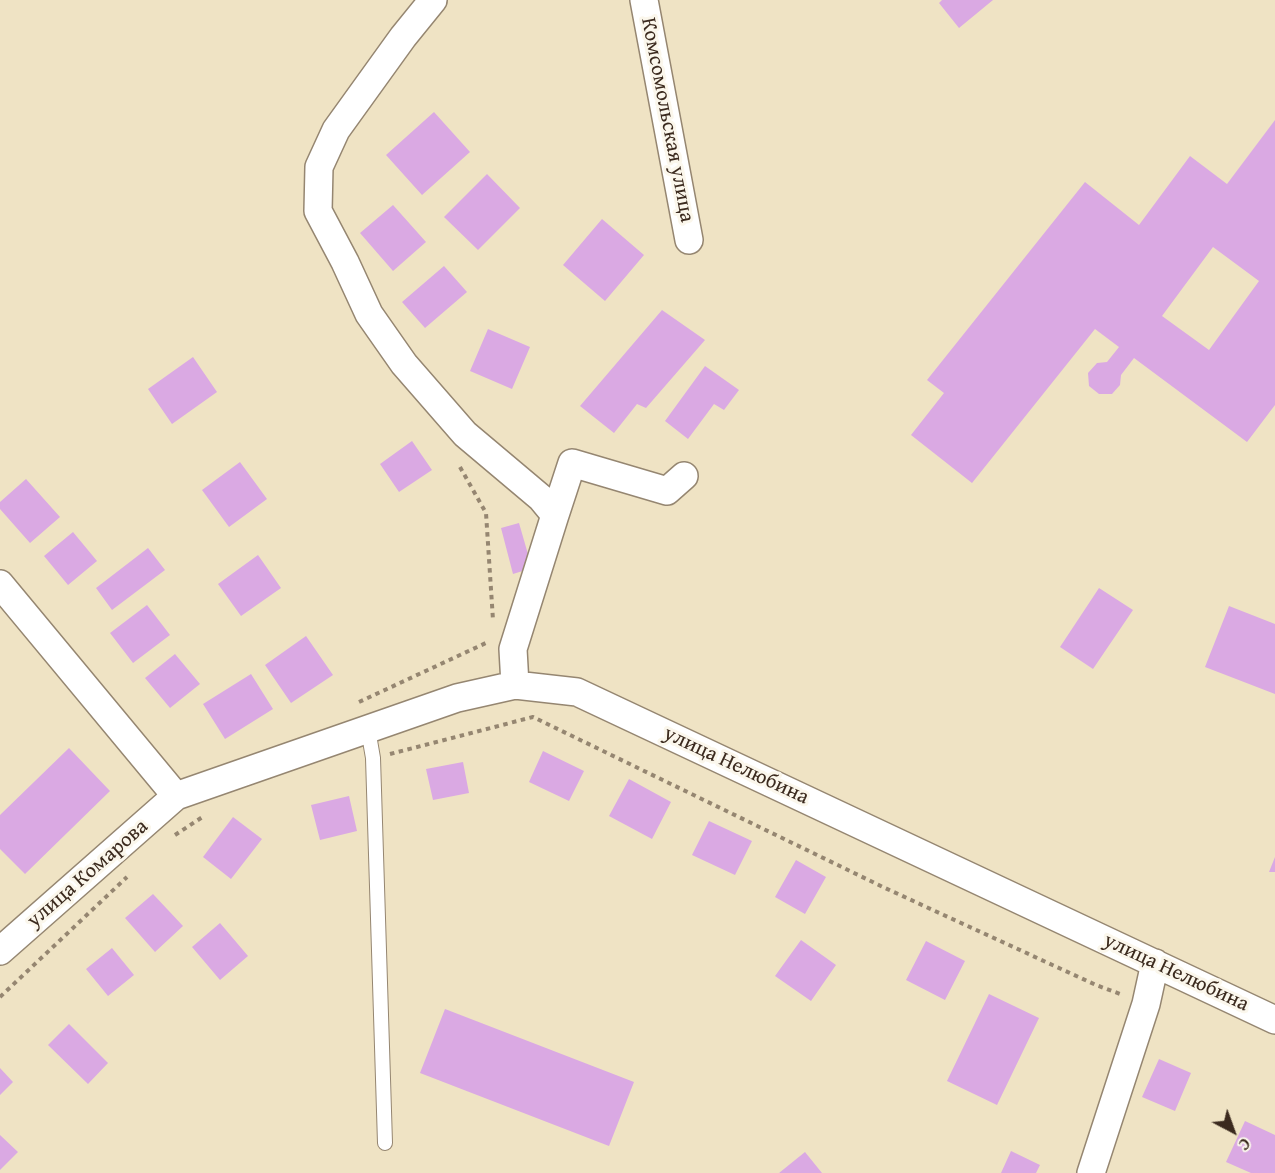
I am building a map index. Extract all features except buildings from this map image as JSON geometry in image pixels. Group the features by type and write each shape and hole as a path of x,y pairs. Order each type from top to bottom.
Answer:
{"street":[{"path":"433,0 403,37 336,130 319,167 318,211 369,314 404,364 465,434 541,498 555,515"},
{"name":"Комсомольская улица","path":"644,0 689,240"},
{"path":"515,685 513,650 572,463 667,491 684,476"},
{"path":"0,584 176,796"},
{"name":"улица Нелюбина","path":"176,796 458,699 515,685 577,692 1275,1020"},
{"name":"улица Комарова","path":"0,951 176,796"},
{"path":"1091,1173 1146,1004 1155,963"}],"lane":[{"path":"368,729 373,758 385,1143"}],"path":[{"path":"456,459 486,513 494,628"},
{"path":"373,758 532,717 896,893 1096,986 1146,1004"},
{"path":"167,840 209,812"},
{"path":"0,997 133,872"}]}
